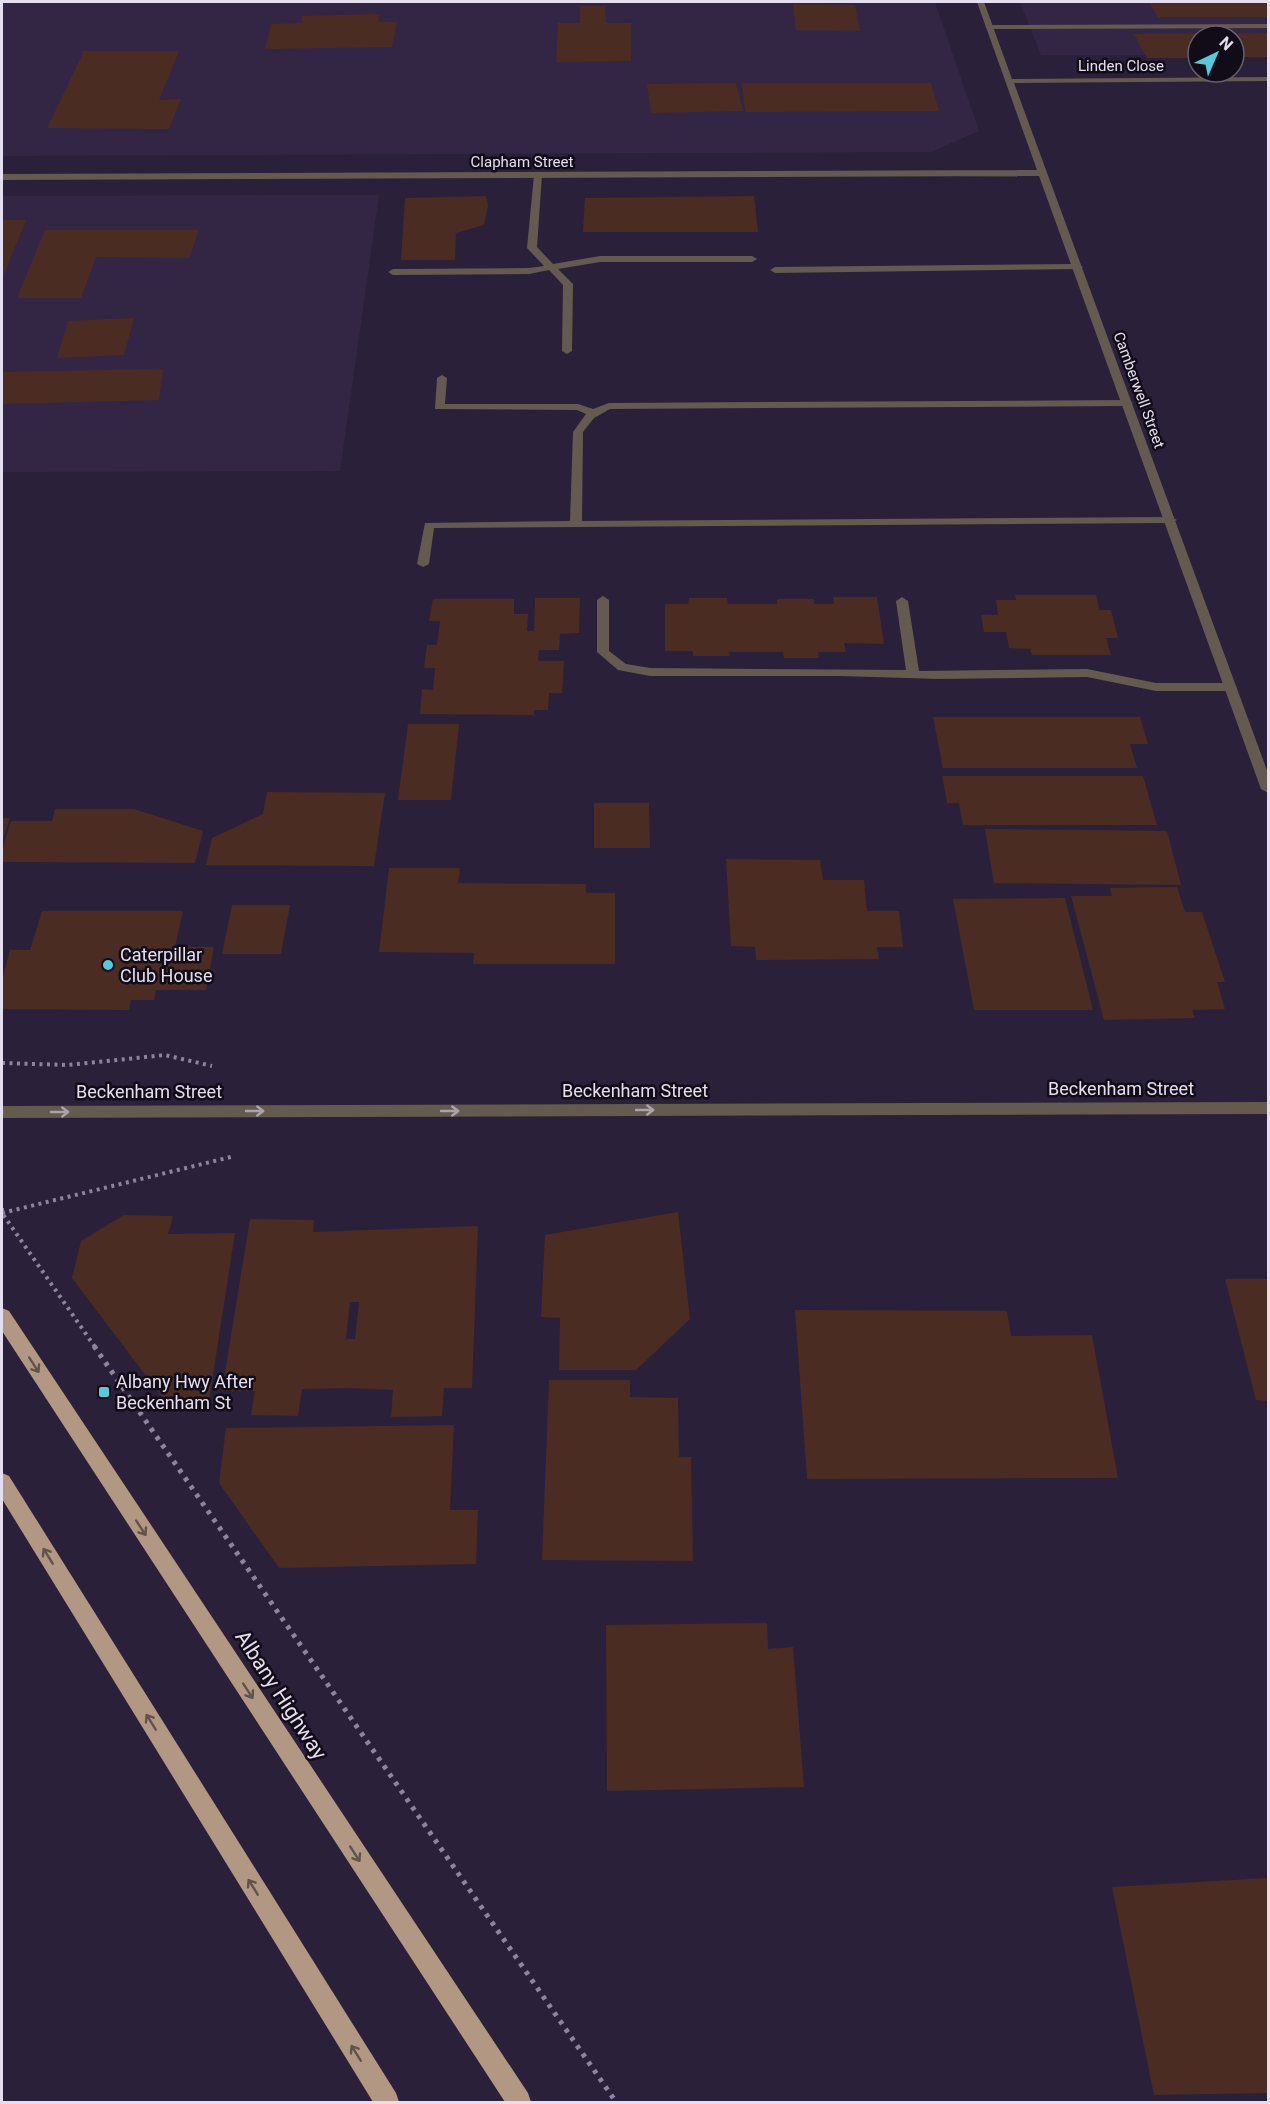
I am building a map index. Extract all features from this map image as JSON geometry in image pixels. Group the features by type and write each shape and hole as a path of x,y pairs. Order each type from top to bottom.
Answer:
{"highway":[{"name":"Albany Highway","path":"2,1316 519,2103"},
{"path":"2,1482 387,2103"}],"street":[{"name":"Camberwell Street","path":"980,2 1269,789"},
{"path":"989,27 1269,26"},
{"name":"Linden Close","path":"1010,81 1269,79"},
{"name":"Clapham Street","path":"2,177 1043,173"},
{"path":"538,175 532,248 568,284 567,351"},
{"path":"393,272 530,271 600,259 752,259"},
{"path":"775,270 1078,267"},
{"path":"442,378 439,407 578,407 592,412"},
{"path":"576,524 578,432 592,412 609,406 1128,403"},
{"path":"423,564 429,525 1171,520"},
{"path":"603,600 603,652 622,667 650,672 1087,673 1156,687 1231,687"},
{"path":"902,601 913,674"},
{"name":"Beckenham Street","path":"2,1112 1269,1108"}],"path":[{"path":"2,1213 240,1155"},
{"path":"2,1208 2,1213 615,2103"}],"shaded area":[{"path":"2,2 935,2 979,131 931,152 2,156"},
{"path":"1020,2 1268,2 1268,55 1246,55 1246,24 1186,24 1186,55 1041,55"},
{"path":"379,195 340,471 2,472 2,196"}],"building":[{"path":"1149,2 1268,2 1268,17 1158,17"},
{"path":"793,4 855,5 860,31 796,30"},
{"path":"580,6 605,6 606,23 631,23 631,61 556,62 558,23 580,23"},
{"path":"380,14 378,22 397,22 392,47 265,49 271,24 302,23 302,16"},
{"path":"1246,33 1268,33 1268,57 1246,57"},
{"path":"1134,34 1186,34 1186,58 1147,58"},
{"path":"84,51 179,51 159,100 181,99 169,129 47,128"},
{"path":"736,83 743,111 651,113 647,84"},
{"path":"742,83 931,83 939,111 745,112"},
{"path":"486,196 488,206 484,225 456,233 455,260 401,260 405,198"},
{"path":"754,196 758,232 583,232 585,198"},
{"path":"2,220 26,220 2,279"},
{"path":"45,230 199,230 189,258 96,257 81,298 17,298"},
{"path":"134,318 124,355 57,358 68,321"},
{"path":"163,369 159,400 2,404 2,372"},
{"path":"1015,595 1096,595 1099,610 1111,610 1118,638 1106,638 1111,655 1032,655 1030,649 1009,648 1006,632 984,632 981,615 998,615 996,600 1016,600"},
{"path":"833,597 877,597 884,644 844,643 846,652 818,652 819,658 784,658 783,652 729,652 730,656 693,656 693,651 665,651 665,604 688,604 689,598 727,598 728,604 777,604 777,599 814,599 814,604 834,604"},
{"path":"535,598 580,598 579,633 560,634 559,650 539,650 538,661 564,661 562,693 549,693 548,710 534,710 534,715 420,714 422,689 433,690 435,668 424,668 427,645 437,645 440,621 429,621 433,599 514,599 514,614 528,614 527,631 534,631"},
{"path":"933,717 1140,717 1148,744 1130,744 1137,768 943,768"},
{"path":"408,724 459,724 451,800 398,800"},
{"path":"942,776 1143,776 1157,825 963,825 959,803 947,803"},
{"path":"267,792 385,793 374,866 206,865 212,838 263,814"},
{"path":"594,803 649,803 650,848 594,848"},
{"path":"55,809 134,809 203,831 195,863 2,862 2,850 11,821 52,821"},
{"path":"2,818 10,818 2,843"},
{"path":"985,829 1167,831 1181,885 994,883"},
{"path":"726,859 820,860 823,880 864,880 867,911 899,911 903,947 877,947 879,959 756,960 755,947 731,946"},
{"path":"389,868 460,868 458,883 586,884 586,893 615,893 615,964 473,964 474,953 379,952"},
{"path":"1177,887 1185,912 1202,912 1225,982 1217,982 1225,1009 1192,1010 1195,1018 1104,1020 1071,896 1112,896 1110,888"},
{"path":"1065,898 1093,1010 974,1010 953,899"},
{"path":"232,905 290,905 281,954 222,954"},
{"name":"Caterpillar Club House","path":"42,911 183,911 175,947 214,947 206,990 156,990 154,1000 131,1000 129,1010 2,1009 2,980 10,950 30,950"},
{"path":"678,1212 690,1319 636,1370 559,1370 560,1318 541,1317 545,1235"},
{"path":"124,1215 173,1216 168,1234 235,1233 209,1401 165,1401 72,1278 81,1241"},
{"path":"250,1219 314,1220 313,1232 478,1226 472,1388 444,1388 442,1416 391,1417 393,1390 350,1388 302,1389 298,1416 251,1415 255,1391 222,1391","holes":["350,1302 359,1302 355,1339 346,1339"]},
{"path":"1225,1279 1268,1279 1268,1401 1256,1400"},
{"path":"795,1310 1007,1311 1011,1336 1092,1335 1118,1478 807,1479"},
{"path":"549,1380 630,1380 630,1397 678,1398 679,1457 691,1457 693,1561 542,1560"},
{"path":"454,1425 450,1510 478,1510 476,1564 279,1568 219,1483 226,1428"},
{"path":"767,1623 768,1649 793,1647 804,1787 607,1791 606,1625"},
{"path":"1268,1878 1268,2093 1154,2095 1112,1887"}],"place":[{"name":"Caterpillar Club House","path":"108,965"},
{"name":"Albany Hwy After Beckenham St","path":"104,1392"}]}
